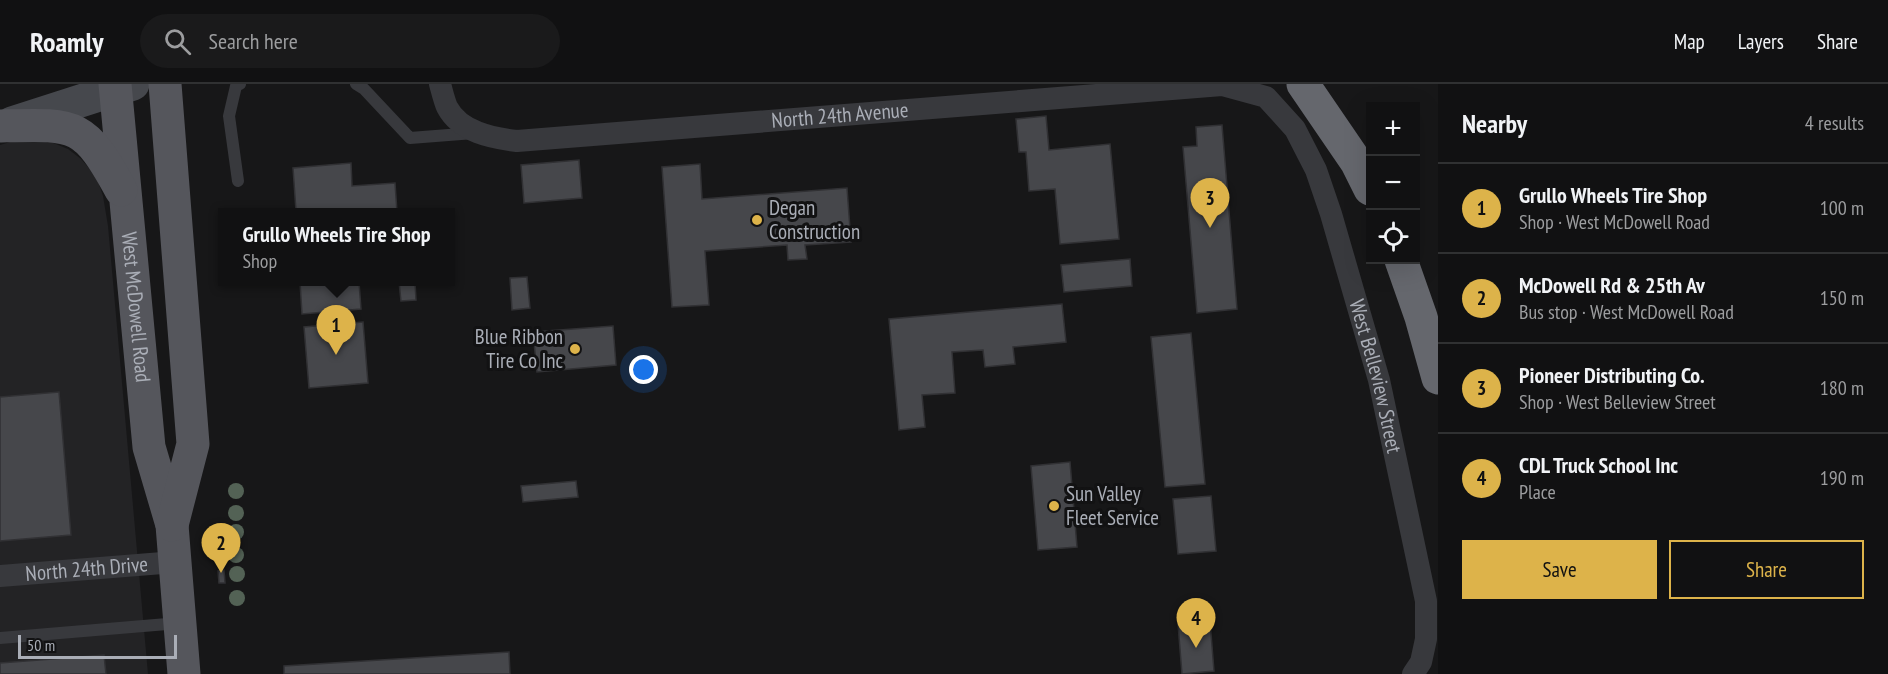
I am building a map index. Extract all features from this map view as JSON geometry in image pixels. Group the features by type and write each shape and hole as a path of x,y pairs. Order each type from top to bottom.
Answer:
{"highway":[{"path":"1303,84 1366,180"},
{"path":"1402,264 1421,316 1438,378"}],"main road":[{"name":"West McDowell Road","path":"165,84 193,444 172,525"},
{"name":"West McDowell Road","path":"121,86 126,198 149,447 172,525 184,674"},
{"path":"1,127 121,86"},
{"path":"1,127 43,125 79,132 99,151 126,198"}],"street":[{"name":"North 24th Avenue","path":"440,84 448,108 461,123 478,133 517,141 1222,85 1266,98"},
{"name":"West Belleview Street","path":"1266,98 1295,129 1316,170 1379,380 1426,601 1425,639 1421,662 1413,674"},
{"name":"North 24th Drive","path":"0,576 175,562"}],"lane":[{"path":"238,181 229,116 236,86 240,84"},
{"path":"356,84 364,89 410,138 478,133"},
{"path":"0,638 180,623"}],"shaded area":[{"path":"27,137 46,140 68,149 81,159 96,176 103,196 108,226 148,674 0,674 0,145"}],"building":[{"path":"1046,116 1049,150 1110,144 1119,239 1060,244 1055,189 1029,191 1026,152 1019,152 1016,119"},
{"path":"1222,125 1237,309 1197,313 1183,147 1197,146 1196,127"},
{"path":"579,160 582,198 524,203 521,165"},
{"path":"351,163 352,186 395,183 397,208 296,208 293,168"},
{"name":"Degan Construction","path":"700,164 702,199 847,188 851,242 805,245 807,259 788,260 787,245 705,251 709,305 672,307 662,167"},
{"path":"1130,259 1132,286 1064,292 1061,265"},
{"path":"527,277 530,308 512,310 510,278"},
{"path":"300,286 359,286 361,309 302,314"},
{"path":"399,286 415,286 416,300 401,301"},
{"path":"1062,304 1066,342 1013,347 1015,364 985,367 983,350 952,352 955,393 922,395 925,427 899,430 889,319"},
{"path":"363,322 368,383 309,388 304,327"},
{"name":"Blue Ribbon Tire Co Inc","path":"613,326 616,365 537,372 533,332"},
{"path":"1191,333 1205,484 1165,487 1151,337"},
{"path":"59,392 71,535 0,541 0,397"},
{"name":"Sun Valley Fleet Service","path":"1070,462 1077,547 1038,550 1031,466"},
{"path":"576,481 578,497 523,502 521,486"},
{"path":"1211,496 1216,551 1178,554 1173,499"},
{"path":"224,570 225,583 219,583 218,571"},
{"path":"1210,621 1214,671 1182,674 1178,624"},
{"path":"509,652 510,674 284,674 284,666"},
{"path":"104,655 106,674 0,674 0,663"}],"place":[{"name":"Degan Construction","path":"757,220"},
{"name":"Pioneer Distributing Co.","path":"1210,228"},
{"name":"Blue Ribbon Tire Co Inc","path":"575,349"},
{"name":"Grullo Wheels Tire Shop","path":"336,355"},
{"name":"Sun Valley Fleet Service","path":"1054,506"},
{"name":"McDowell Rd & 25th Av","path":"221,573"},
{"name":"CDL Truck School Inc","path":"1196,648"}]}
